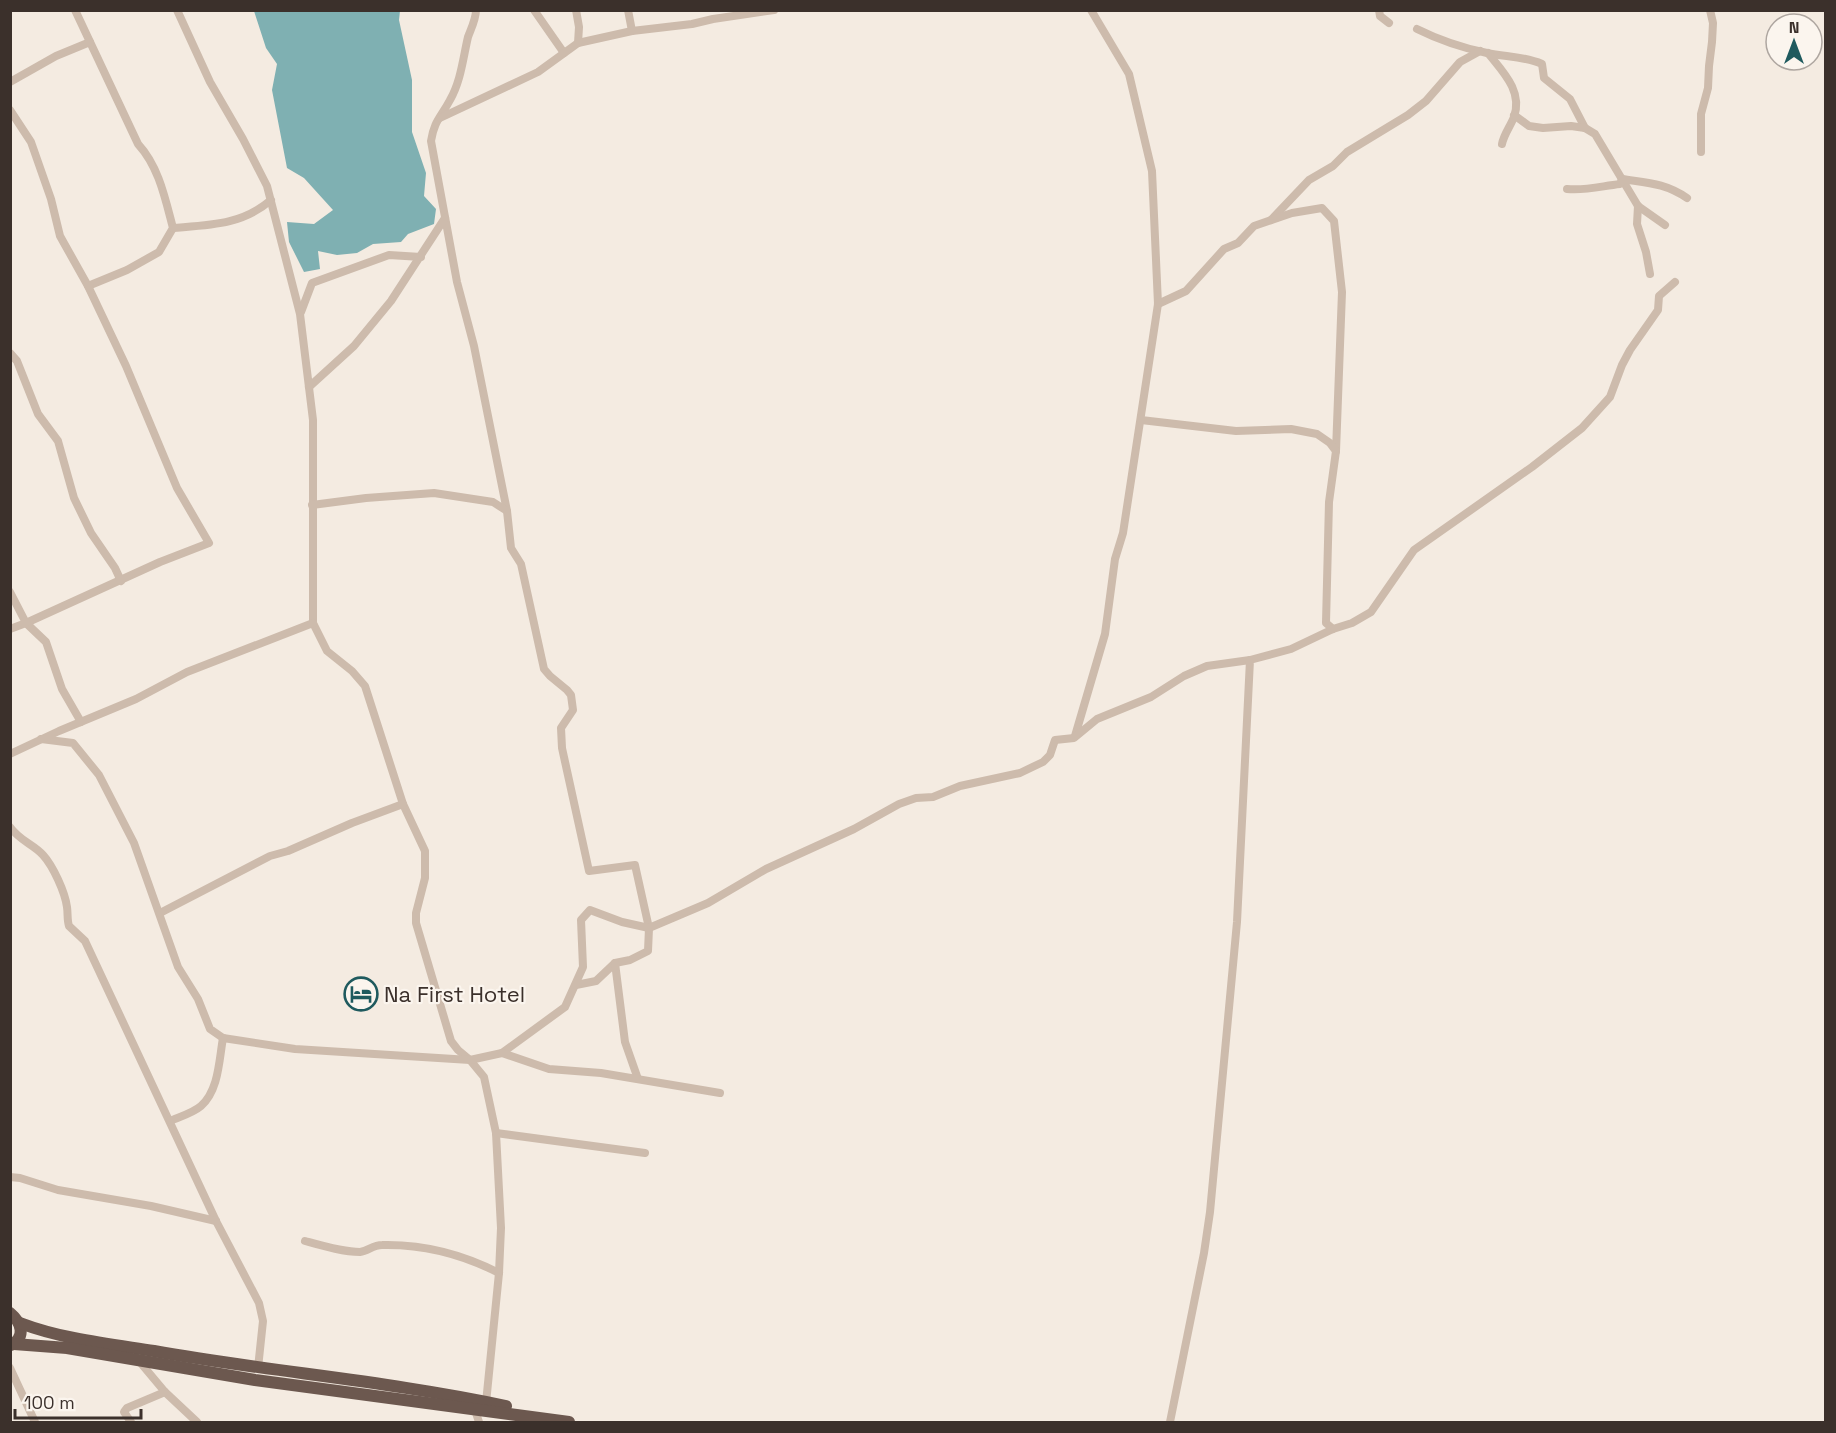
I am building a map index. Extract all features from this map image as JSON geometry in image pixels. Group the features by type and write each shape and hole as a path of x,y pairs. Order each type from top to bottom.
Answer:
{"highway":[{"path":"13,1316 70,1337 258,1368 402,1388 514,1409 535,1417"},
{"path":"12,1345 20,1335 13,1316"},
{"path":"12,1345 67,1348 255,1380 569,1422"}],"street":[{"path":"75,10 138,144 149,156 161,184 173,228 159,252 127,270 88,286"},
{"path":"177,10 210,82 262,176 271,200 300,314 313,420 313,623 327,651 352,671 365,686 402,804 425,851 426,878 416,913 418,932 451,1041 484,1077 496,1133 501,1228 499,1273 486,1403"},
{"path":"476,10 458,81 440,118 434,124 431,141 457,282 474,346 507,511 512,548 521,564 544,669 571,695 573,710 561,728 562,748 589,871 635,865 648,927 648,951 630,960 615,963 596,981 576,985"},
{"path":"534,10 564,53"},
{"path":"628,10 632,31"},
{"path":"440,118 538,72 578,43 632,31 692,24 774,10"},
{"path":"1074,738 1105,634 1115,559 1123,533 1158,304 1152,171 1129,74 1091,10"},
{"path":"1379,10 1380,16 1389,23"},
{"path":"1701,152 1701,114 1708,88 1712,42 1713,23 1710,10"},
{"path":"576,11 579,27 578,43"},
{"path":"1417,29 1436,39 1484,52 1517,56 1542,64 1544,78 1570,99 1585,128"},
{"path":"10,82 56,56 90,42"},
{"path":"1270,221 1309,180 1334,166 1347,152 1408,115 1426,101 1460,62 1484,52"},
{"path":"1484,52 1511,84 1516,97 1514,115 1502,144"},
{"path":"10,110 31,142 51,199 60,236 88,286 126,366 177,488 209,543 10,628"},
{"path":"1514,115 1529,126 1543,128 1571,126 1585,128 1595,134 1638,206 1665,225"},
{"path":"1567,189 1586,190 1620,184 1622,179"},
{"path":"1622,179 1658,183 1687,198"},
{"path":"173,228 244,218 271,200"},
{"path":"1638,206 1637,224 1650,274"},
{"path":"1158,304 1186,291 1224,249 1238,243 1254,226 1292,213 1322,208 1334,221 1342,304 1336,452 1329,502 1326,597 1326,623 1333,629"},
{"path":"309,387 354,346 391,301 445,218"},
{"path":"300,314 312,282 389,255 421,257"},
{"path":"41,739 73,743 99,776 134,843 178,967 198,999 210,1029 223,1038 295,1049 470,1060 502,1053 565,1007 583,967 581,920 590,910 622,922 648,927 708,903 766,869 854,829 899,804 916,798 933,797 960,786 1020,773 1043,762 1050,755 1055,740 1074,738 1097,719 1151,697 1184,676 1207,666 1250,660 1291,649 1333,629 1352,623 1371,612 1414,550 1532,467 1582,428 1610,397 1630,350 1658,310 1659,296 1675,282"},
{"path":"10,354 17,361 38,414 57,441 74,498 91,533 115,568 121,581"},
{"path":"1141,420 1236,430 1291,429 1317,434 1330,443 1336,452"},
{"path":"312,505 434,493 493,502 507,511"},
{"path":"10,592 26,623 46,642 62,688 81,722"},
{"path":"10,754 136,699 187,672 313,623"},
{"path":"1170,1422 1210,1212 1237,922 1250,660"},
{"path":"160,913 270,856 288,851 402,804"},
{"path":"10,827 16,836 45,857 62,890 69,926 85,941 216,1221 259,1302 262,1321 258,1368"},
{"path":"615,963 625,1042 638,1079"},
{"path":"170,1121 200,1107 210,1094 217,1075 223,1038"},
{"path":"502,1053 549,1069 638,1079 720,1093"},
{"path":"496,1133 645,1153"},
{"path":"10,1176 58,1190 151,1206 216,1221"},
{"path":"305,1241 364,1252 378,1245 416,1246 458,1254 499,1273"},
{"path":"138,1360 165,1392 197,1422"},
{"path":"10,1368 35,1422"},
{"path":"131,1422 124,1412 127,1408 165,1392"},
{"path":"475,1410 479,1422"}],"water":[{"path":"254,11 400,11 399,20 412,80 412,132 426,173 424,196 436,209 434,224 408,234 401,242 373,244 357,253 337,255 318,251 320,269 304,272 289,242 287,222 314,224 333,210 304,178 287,168 272,90 277,64 266,48"}],"place":[{"name":"Na First Hotel","path":"361,994"}]}
